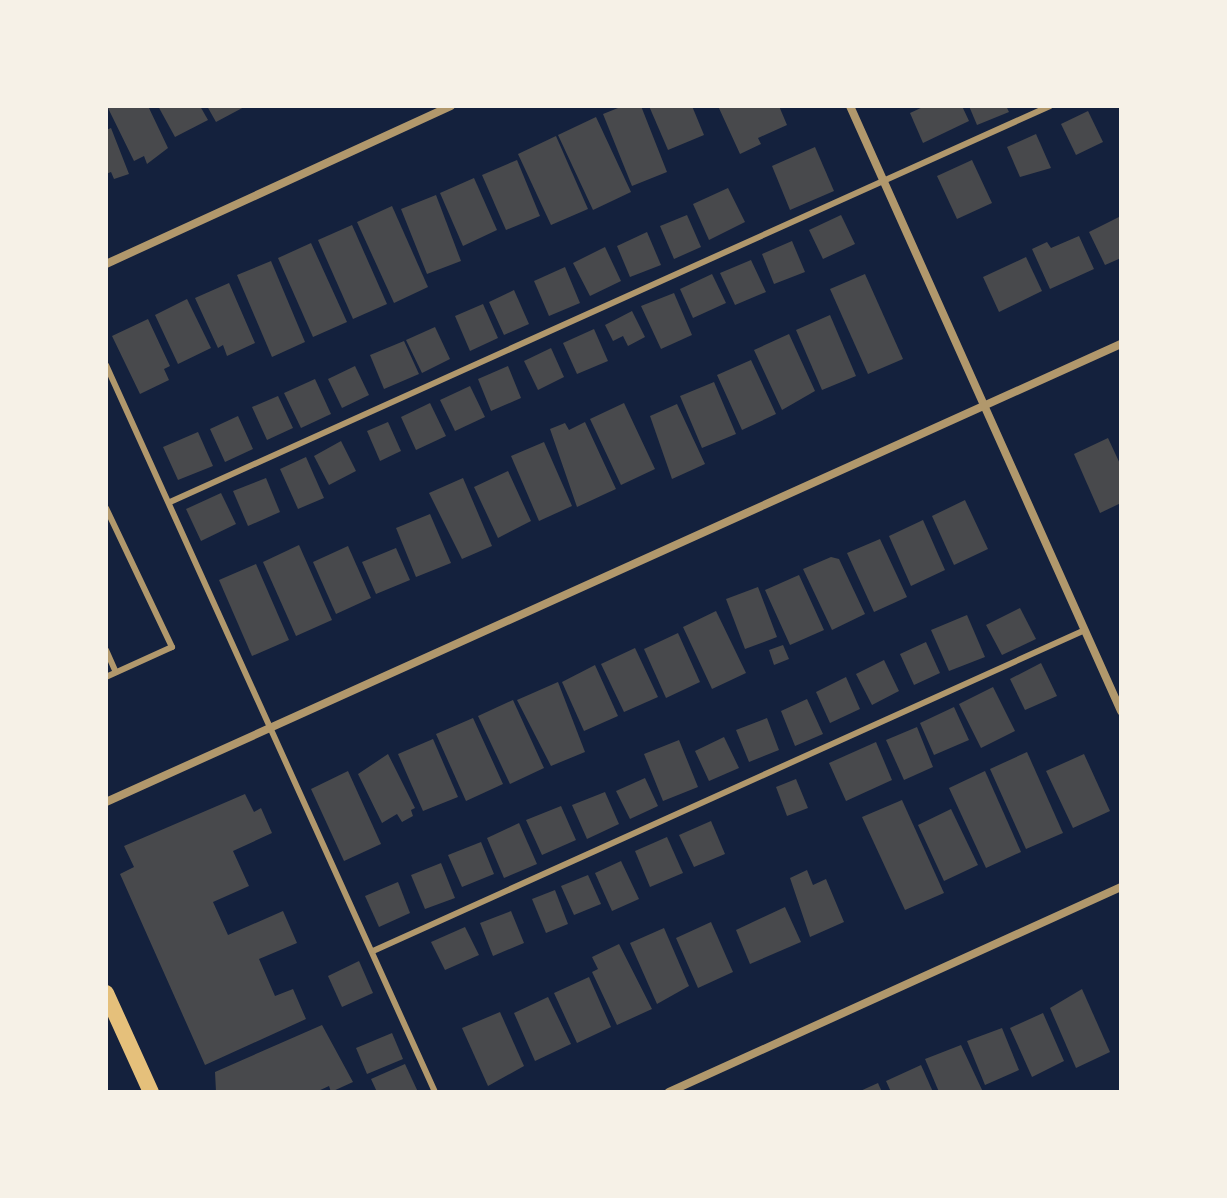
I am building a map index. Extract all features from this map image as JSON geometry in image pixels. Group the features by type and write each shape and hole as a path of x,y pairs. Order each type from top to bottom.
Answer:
{"main road":[{"path":"106,993 151,1092"}],"street":[{"path":"106,264 451,106"},
{"path":"850,106 1121,711"},
{"path":"106,802 1121,344"},
{"path":"669,1092 1121,887"}],"lane":[{"path":"170,502 1050,106"},
{"path":"106,365 170,502 268,729 373,951 435,1092"},
{"path":"106,508 172,647 106,677"},
{"path":"373,951 1085,630"},
{"path":"106,650 116,672"}],"building":[{"path":"107,106 148,106 168,148 147,164 144,156 134,161"},
{"path":"158,106 200,106 208,120 175,137"},
{"path":"207,106 246,106 216,122"},
{"path":"623,106 641,106 667,172 632,186 603,114"},
{"path":"649,106 692,106 704,135 668,150"},
{"path":"718,106 779,106 787,125 758,138 761,144 740,154"},
{"path":"925,106 962,106 969,121 923,143 910,113"},
{"path":"969,106 1006,106 1009,112 977,125"},
{"path":"1088,111 1103,142 1076,155 1061,124"},
{"path":"596,117 631,192 593,210 558,135"},
{"path":"111,128 129,174 114,179 111,172 106,174 106,130"},
{"path":"1036,134 1051,168 1020,177 1007,147"},
{"path":"556,136 588,209 551,225 518,154"},
{"path":"815,147 834,191 790,210 772,166"},
{"path":"517,160 540,216 506,230 482,175"},
{"path":"972,160 992,203 957,219 937,176"},
{"path":"474,178 497,230 463,246 440,193"},
{"path":"728,188 745,222 709,240 693,204"},
{"path":"436,195 461,261 427,274 401,209"},
{"path":"392,206 428,287 394,303 357,222"},
{"path":"687,215 701,247 674,259 660,226"},
{"path":"841,215 855,244 823,259 809,230"},
{"path":"1121,216 1121,258 1105,265 1089,232"},
{"path":"352,225 387,304 353,319 318,240"},
{"path":"647,232 661,265 630,277 617,246"},
{"path":"1079,236 1094,269 1050,289 1032,249 1047,242 1051,248"},
{"path":"792,241 805,272 774,284 762,254"},
{"path":"311,243 347,322 313,337 278,258"},
{"path":"605,247 621,281 590,296 573,263"},
{"path":"1026,257 1042,291 999,312 983,277"},
{"path":"751,260 766,292 735,305 720,273"},
{"path":"271,261 305,342 272,357 237,275"},
{"path":"565,267 580,303 549,316 534,281"},
{"path":"712,274 726,303 693,318 680,289"},
{"path":"865,274 903,359 868,374 830,289"},
{"path":"229,283 255,343 227,356 223,345 218,348 195,298"},
{"path":"514,290 529,324 504,335 489,302"},
{"path":"674,293 692,335 661,349 641,306"},
{"path":"187,299 211,348 178,364 155,315"},
{"path":"483,304 498,338 470,351 455,316"},
{"path":"632,311 645,337 628,346 623,336 613,341 605,325"},
{"path":"830,315 856,376 822,390 796,330"},
{"path":"148,319 170,366 164,369 169,380 140,394 112,336"},
{"path":"435,327 450,359 422,373 406,340"},
{"path":"594,329 608,361 577,374 563,343"},
{"path":"789,334 815,391 782,410 754,350"},
{"path":"404,341 419,374 384,389 370,355"},
{"path":"551,348 564,377 538,390 524,361"},
{"path":"751,360 776,414 742,430 717,375"},
{"path":"355,366 369,395 342,408 328,379"},
{"path":"508,366 521,398 491,411 478,379"},
{"path":"315,379 331,414 301,428 284,393"},
{"path":"714,382 736,434 702,448 680,396"},
{"path":"470,386 485,417 455,431 440,400"},
{"path":"278,396 293,428 267,440 252,407"},
{"path":"430,403 446,436 416,450 401,417"},
{"path":"624,403 655,469 621,485 590,419"},
{"path":"677,404 705,464 672,479 650,416"},
{"path":"238,416 253,449 225,462 210,429"},
{"path":"388,422 401,451 380,461 367,431"},
{"path":"585,422 616,489 577,507 550,429 565,423 569,430"},
{"path":"198,432 213,466 178,480 163,447"},
{"path":"1108,438 1121,466 1121,503 1100,513 1074,454"},
{"path":"341,441 356,471 329,485 314,456"},
{"path":"544,442 572,506 539,521 511,456"},
{"path":"306,457 324,498 298,509 280,469"},
{"path":"508,471 531,521 498,538 474,487"},
{"path":"266,478 280,512 248,526 233,491"},
{"path":"463,478 492,546 462,559 429,493"},
{"path":"221,493 236,524 201,541 186,509"},
{"path":"965,500 988,549 954,565 932,516"},
{"path":"430,514 451,563 416,577 396,528"},
{"path":"923,520 945,570 911,586 889,536"},
{"path":"880,539 907,597 874,612 847,553"},
{"path":"299,545 332,620 296,636 263,562"},
{"path":"348,546 371,598 336,614 313,562"},
{"path":"396,548 410,580 376,594 362,562"},
{"path":"831,557 839,559 865,614 832,630 803,569"},
{"path":"256,564 289,640 252,656 219,580"},
{"path":"799,575 824,630 790,645 765,590"},
{"path":"758,587 777,637 745,649 726,599"},
{"path":"1020,608 1036,639 1002,655 986,625"},
{"path":"716,611 746,673 712,689 683,627"},
{"path":"967,615 985,657 949,671 931,630"},
{"path":"678,633 700,682 666,698 644,649"},
{"path":"926,642 940,673 914,685 900,654"},
{"path":"783,645 789,659 774,665 769,650"},
{"path":"635,648 658,697 624,712 601,664"},
{"path":"884,660 899,691 872,705 856,674"},
{"path":"1041,663 1057,696 1025,710 1010,679"},
{"path":"595,665 618,716 584,731 562,682"},
{"path":"846,677 860,709 830,723 816,692"},
{"path":"558,682 585,752 551,766 517,700"},
{"path":"993,687 1015,731 981,748 959,704"},
{"path":"807,699 823,734 795,746 781,711"},
{"path":"513,700 544,768 510,784 478,716"},
{"path":"954,707 969,740 934,755 920,723"},
{"path":"473,718 503,784 466,801 436,734"},
{"path":"767,718 779,750 749,762 736,730"},
{"path":"917,727 933,767 904,780 886,740"},
{"path":"724,737 739,768 709,781 695,751"},
{"path":"433,739 458,797 423,811 398,754"},
{"path":"679,740 698,787 663,801 644,754"},
{"path":"876,742 892,780 846,801 829,763"},
{"path":"1027,752 1063,833 1026,849 990,769"},
{"path":"388,754 415,808 411,810 413,816 402,822 397,814 382,823 358,774"},
{"path":"1084,754 1110,811 1073,828 1046,771"},
{"path":"348,771 381,844 344,861 311,789"},
{"path":"985,771 1021,852 986,868 949,788"},
{"path":"645,778 658,806 630,819 616,791"},
{"path":"796,779 808,808 787,816 776,787"},
{"path":"605,792 619,824 587,839 572,805"},
{"path":"245,794 254,812 261,808 272,833 233,851 249,886 213,902 228,935 283,911 297,943 259,959 275,996 293,989 306,1019 205,1065 120,874 134,867 124,846"},
{"path":"902,800 944,893 905,910 862,817"},
{"path":"561,806 576,840 542,855 526,820"},
{"path":"951,809 978,865 944,881 918,825"},
{"path":"711,821 725,854 694,867 679,835"},
{"path":"519,823 537,864 504,878 487,838"},
{"path":"667,837 683,873 650,887 635,851"},
{"path":"481,842 494,874 462,887 448,855"},
{"path":"621,861 639,899 612,911 595,873"},
{"path":"441,863 455,898 425,909 411,875"},
{"path":"807,870 813,885 826,879 844,922 810,937 790,878"},
{"path":"588,875 601,904 574,915 561,886"},
{"path":"398,882 410,913 379,927 365,896"},
{"path":"555,890 568,924 546,933 532,899"},
{"path":"785,907 801,942 750,964 736,930"},
{"path":"511,911 524,943 493,956 480,923"},
{"path":"711,922 733,972 698,988 676,938"},
{"path":"465,927 479,955 445,970 431,942"},
{"path":"664,928 689,986 657,1004 630,943"},
{"path":"619,944 652,1009 617,1025 592,972 598,969 592,957"},
{"path":"359,961 373,993 342,1007 328,976"},
{"path":"589,977 611,1027 577,1043 554,993"},
{"path":"1082,989 1110,1052 1076,1068 1050,1008"},
{"path":"548,997 571,1044 535,1061 514,1013"},
{"path":"500,1012 524,1066 488,1086 462,1028"},
{"path":"1043,1013 1064,1061 1032,1077 1010,1028"},
{"path":"322,1025 353,1082 331,1092 329,1086 316,1092 216,1092 215,1072"},
{"path":"1002,1028 1019,1070 985,1085 967,1041"},
{"path":"392,1033 403,1059 367,1074 356,1048"},
{"path":"961,1045 983,1092 939,1092 925,1059"},
{"path":"405,1064 418,1092 377,1092 371,1079"},
{"path":"921,1065 933,1092 891,1092 886,1081"},
{"path":"878,1083 882,1092 858,1092"}]}
